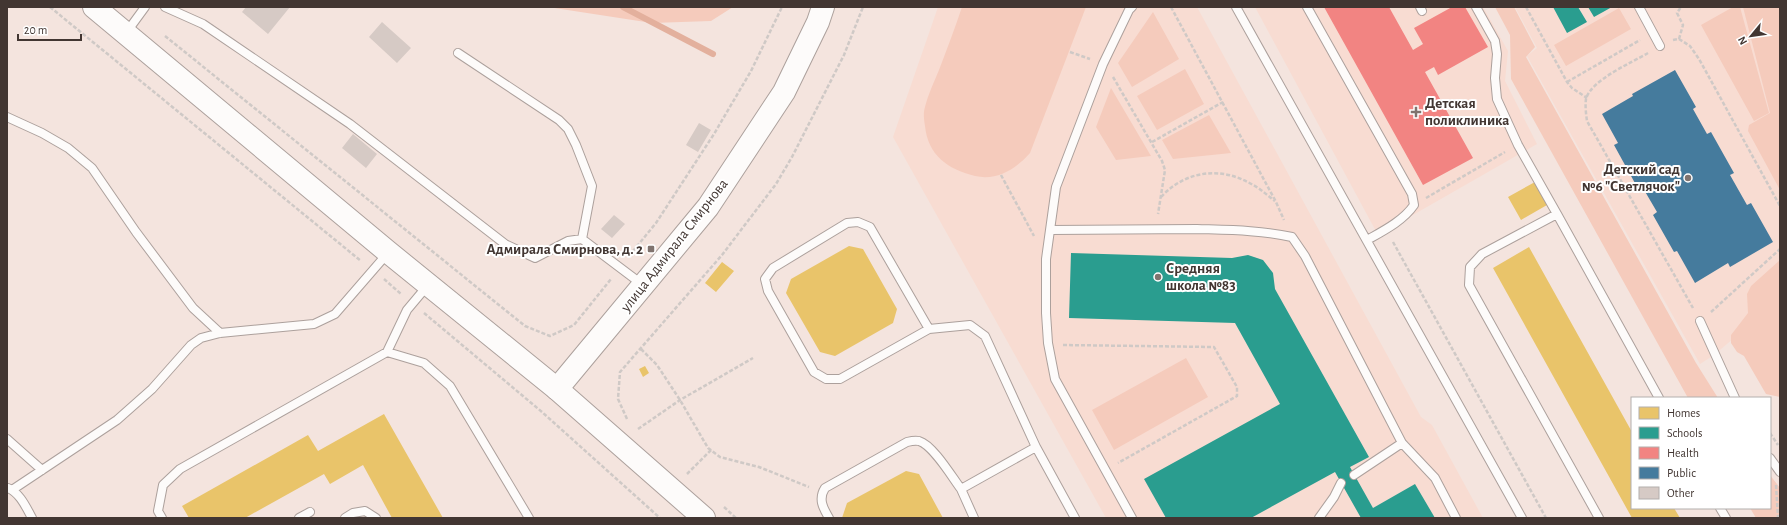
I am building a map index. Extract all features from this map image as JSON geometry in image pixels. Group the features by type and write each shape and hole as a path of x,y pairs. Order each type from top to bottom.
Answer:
{"main road":[{"path":"94,7 428,285 557,388 704,518"},
{"name":"улица Адмирала Смирнова","path":"557,388 644,286 708,207 784,92 818,22 823,7"}],"lane":[{"path":"126,34 146,7"},
{"path":"165,7 203,24 350,124 505,244 535,258 568,241 582,239 644,286"},
{"path":"1132,7 1129,10 1103,64 1056,187 1046,259 1048,345 1055,379 1132,518"},
{"path":"1236,7 1522,518"},
{"path":"1307,7 1412,194 1414,205 1409,212 1386,230 1367,240"},
{"path":"1476,7 1495,41 1497,54 1495,78 1497,99 1518,145 1658,397"},
{"path":"1639,7 1660,46"},
{"path":"458,53 559,120 568,129 592,186 582,239"},
{"path":"7,117 42,133 68,148 92,168 136,232 188,301 220,333"},
{"path":"1557,214 1482,254 1470,267 1469,285 1599,518"},
{"path":"929,328 870,227 858,222 847,223 773,268 765,278 768,290 814,372 826,379 840,379 929,328 970,325 985,336 1036,447 1075,518"},
{"path":"1050,230 1245,230 1276,233 1292,237 1305,256 1402,443 1435,478 1456,518"},
{"path":"32,518 22,499 9,489 42,470 117,420 152,389 191,346 201,338 220,333 314,324 335,314 388,252"},
{"path":"162,518 158,511 163,485 180,469 387,352 407,310 428,285"},
{"path":"1700,321 1735,397"},
{"path":"387,352 424,363 450,386 529,518"},
{"path":"7,439 42,470"},
{"path":"829,518 822,506 822,492 830,484 907,442 919,441 928,446 961,489 974,518"},
{"path":"1354,475 1402,443"},
{"path":"961,489 1036,447"},
{"path":"1319,518 1334,498 1341,483"},
{"path":"1721,509 1726,518"},
{"path":"345,518 353,513 365,511 376,518"},
{"path":"300,518 310,512"}],"path":[{"path":"50,7 413,303 542,412 660,518"},
{"path":"140,15 525,326 550,336 574,325 656,223 714,134 751,71 782,7"},
{"path":"625,418 618,399 620,372 722,255 776,184 792,157 844,55 863,7"},
{"path":"1171,7 1276,202 1292,237"},
{"path":"1526,7 1568,82 1572,88 1586,98"},
{"path":"1679,39 1682,26 1677,13 1681,7"},
{"path":"1568,82 1653,32"},
{"path":"1679,39 1660,46 1598,82 1586,98 1587,121 1700,321 1780,249"},
{"path":"1679,39 1690,46 1699,60 1780,206"},
{"path":"1070,52 1103,64 1113,76 1152,142 1164,167 1156,229"},
{"path":"1152,142 1223,102"},
{"path":"1414,205 1518,145"},
{"path":"1161,197 1170,187 1194,175 1218,173 1229,175 1252,184 1276,202"},
{"path":"1001,175 1046,259"},
{"path":"1386,230 1546,518"},
{"path":"1048,345 1214,346 1237,386 1237,396 1106,470"},
{"path":"640,349 657,364 708,448 720,457 759,467 822,492"},
{"path":"638,429 680,400 753,358"},
{"path":"1771,435 1780,449"},
{"path":"687,474 711,450"},
{"path":"1775,465 1778,518"}],"shaded area":[{"path":"548,7 733,7 711,21 652,23"},
{"name":"Средняя школа №83","path":"938,7 1197,7 1421,417 1432,425 1483,518 1106,518 893,137"},
{"path":"962,7 1086,7 1030,153 1012,169 991,177 975,176 948,165 935,153 930,145 925,126 924,109 926,102"},
{"name":"Детская поликлиника","path":"1255,7 1483,7 1508,51 1505,81 1537,144 1378,235"},
{"path":"1495,7 1514,7 1535,47 1526,57 1696,363 1717,397 1687,397 1511,79 1510,35"},
{"name":"Детский сад №6 \"Светлячок\"","path":"1515,7 1780,7 1780,299 1714,355 1700,364 1527,56 1537,48"},
{"path":"1733,7 1740,7 1769,113 1754,121 1701,25"},
{"path":"1743,7 1780,7 1780,190 1748,131 1749,125 1770,113"},
{"path":"1619,8 1631,29 1566,66 1554,45"},
{"path":"1153,12 1179,59 1132,87 1118,63"},
{"path":"1185,69 1204,104 1157,130 1137,96"},
{"path":"1111,88 1151,156 1116,160 1096,127"},
{"path":"1209,115 1231,153 1173,159 1162,140"},
{"path":"1780,260 1780,397 1766,394 1744,356 1737,352 1731,343 1731,335 1748,313 1747,294 1751,286"},
{"path":"1186,358 1208,397 1114,450 1092,410"},
{"path":"1771,476 1780,488 1780,518 1756,518 1751,509 1771,509"}],"building: Homes":[{"path":"1535,182 1547,205 1521,220 1508,197"},
{"path":"849,246 863,249 897,309 893,323 835,356 820,352 786,293 791,279"},
{"path":"1529,247 1631,430 1631,509 1675,509 1680,518 1632,518 1493,268"},
{"path":"722,262 734,271 716,292 705,283"},
{"path":"645,366 649,373 643,377 639,369"},
{"path":"384,414 443,518 392,518 363,465 330,484 324,474 245,518 189,518 182,506 308,435 318,451"},
{"path":"906,471 919,474 943,518 842,518 847,503"}],"building: Schools":[{"path":"1553,7 1578,7 1587,22 1567,33"},
{"path":"1588,7 1612,7 1594,17"},
{"path":"1071,253 1232,258 1248,255 1263,260 1273,273 1275,289 1369,457 1350,467 1373,508 1415,484 1435,518 1361,518 1335,472 1251,518 1166,518 1144,479 1280,404 1235,323 1069,318"}],"building: Health":[{"path":"1324,7 1389,7 1413,50 1423,44 1414,28 1452,7 1465,7 1488,47 1438,75 1434,67 1425,72 1473,158 1423,185"}],"building: Public":[{"path":"1675,70 1696,107 1693,109 1707,134 1711,132 1734,173 1730,175 1747,205 1751,203 1773,242 1730,267 1728,263 1695,283 1677,251 1674,252 1653,215 1657,212 1640,183 1636,185 1614,145 1618,143 1602,114 1633,96 1632,94"}],"building: Other":[{"path":"246,7 290,7 268,34 242,12"},
{"path":"382,22 411,48 397,63 369,37"},
{"path":"699,123 711,130 698,152 686,145"},
{"path":"353,134 377,154 366,168 342,148"},
{"path":"614,215 625,224 612,238 601,229"}],"waterway":[{"path":"623,7 713,54"}],"place":[{"name":"Детская поликлиника","path":"1416,112"},
{"name":"Детский сад №6 \"Светлячок\"","path":"1688,178"},
{"name":"Адмирала Смирнова, д. 2","path":"651,249"},
{"name":"Средняя школа №83","path":"1158,277"}]}
